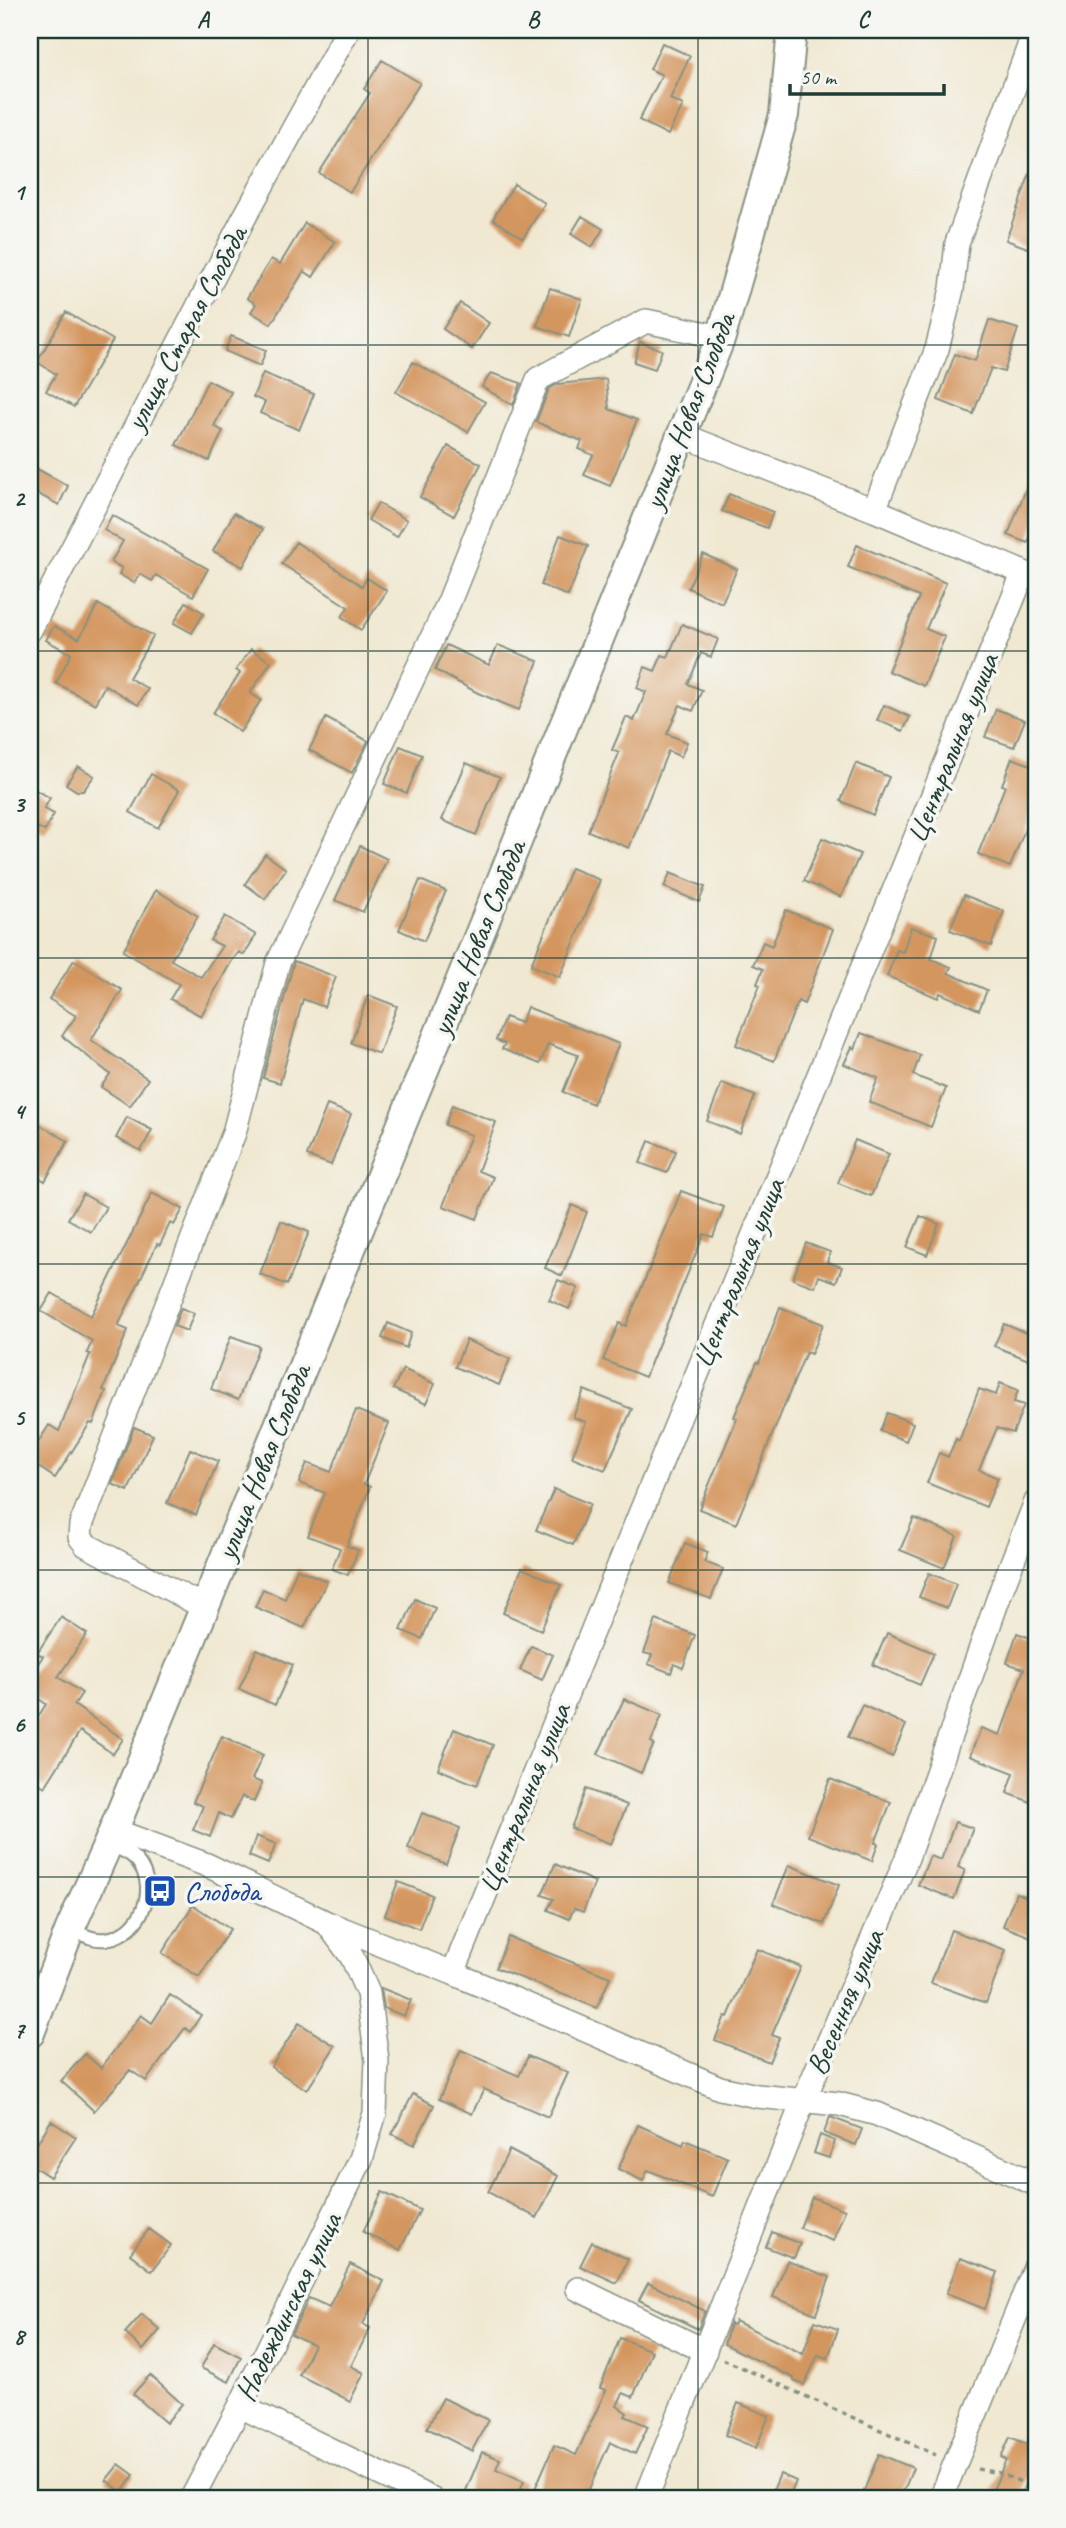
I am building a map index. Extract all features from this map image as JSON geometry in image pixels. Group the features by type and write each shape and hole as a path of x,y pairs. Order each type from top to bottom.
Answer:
{"street":[{"name":"улица Старая Слобода","path":"30,630 243,220 348,30"},
{"name":"улица Новая Слобода","path":"70,1929 506,869 721,337 784,115 792,30"},
{"path":"874,510 937,349 953,289 957,243 1035,30"},
{"path":"204,1607 86,1545 80,1536 81,1525 234,1133 278,963 449,602 538,379 646,321 721,337"},
{"path":"681,435 874,510 1030,576"},
{"name":"Центральная улица","path":"453,1973 1030,576"},
{"name":"Весенняя улица","path":"646,2498 803,2102 907,1857 1002,1588 1036,1502"},
{"path":"110,1837 203,1871 453,1973 720,2088 757,2096 839,2104 877,2114 1036,2184"},
{"name":"Надеждинская улица","path":"192,2498 240,2406 360,2159 375,2113 377,2060 368,1993 352,1957 327,1923"},
{"path":"30,2033 70,1929"},
{"path":"941,2498 1036,2266"},
{"path":"578,2289 705,2351"},
{"path":"240,2406 430,2498"}],"lane":[{"path":"70,1929 91,1938 118,1936 133,1925 148,1899 147,1877 132,1856 110,1837"}],"path":[{"path":"705,2351 956,2464 999,2473 1036,2488"}],"building":[{"path":"662,43 690,56 670,99 683,105 668,135 639,120 662,75 650,69"},
{"path":"382,60 420,83 350,192 319,173 370,93 364,89"},
{"path":"1036,162 1036,251 1006,240"},
{"path":"514,184 545,203 523,238 493,219"},
{"path":"582,216 603,229 592,247 571,234"},
{"path":"305,223 335,242 313,277 304,271 271,324 251,312 256,304 247,298 271,259 280,264"},
{"path":"550,288 582,299 569,337 537,326"},
{"path":"460,303 489,323 472,349 443,329"},
{"path":"66,312 113,340 74,407 46,391 56,374 37,362"},
{"path":"989,320 1018,329 1004,372 991,368 973,414 938,400 955,354 975,361"},
{"path":"231,336 266,350 260,366 225,351"},
{"path":"640,342 662,350 655,369 634,362"},
{"path":"413,362 485,402 468,432 396,392"},
{"path":"263,373 314,394 299,430 260,413 265,402 253,397"},
{"path":"491,373 521,383 513,405 482,387"},
{"path":"606,379 609,409 637,420 610,486 584,475 593,455 579,449 582,441 536,422 549,389 558,384"},
{"path":"208,380 231,392 214,426 223,431 209,461 176,445"},
{"path":"448,446 481,464 454,516 420,497"},
{"path":"30,465 68,486 59,505 30,490"},
{"path":"1035,466 1036,520 1028,543 1008,535"},
{"path":"729,494 773,512 767,528 722,511"},
{"path":"378,503 407,520 397,537 368,520"},
{"path":"234,513 263,529 243,567 213,551"},
{"path":"112,515 208,569 193,596 156,575 152,581 140,574 134,583 119,574 122,568 111,562 123,541 104,530"},
{"path":"560,535 588,546 568,596 541,585"},
{"path":"296,542 362,586 367,578 387,591 361,630 342,617 348,607 282,564"},
{"path":"857,545 946,583 926,629 945,637 924,686 888,671 919,597 848,567"},
{"path":"703,554 737,569 722,603 688,588"},
{"path":"186,602 204,613 192,633 174,623"},
{"path":"98,604 153,636 129,678 148,689 138,705 105,685 95,704 56,683 71,654 46,640 54,626 79,639"},
{"path":"682,624 718,639 711,657 701,653 688,684 702,690 693,711 680,705 667,734 687,742 681,757 668,751 629,848 588,831 619,753 612,750 626,717 634,721 646,692 637,688 645,667 655,671 662,655 668,657"},
{"path":"446,645 489,665 498,645 538,661 519,710 478,693 435,670"},
{"path":"251,649 271,662 250,693 261,700 240,732 213,713 240,673 236,670"},
{"path":"884,705 910,717 903,731 877,720"},
{"path":"996,709 1025,720 1014,747 985,737"},
{"path":"326,718 368,741 352,773 309,750"},
{"path":"400,746 422,755 407,793 384,784"},
{"path":"1012,758 1036,767 1036,802 1010,867 978,854 1005,786 1002,785"},
{"path":"466,763 500,777 476,835 442,820"},
{"path":"856,763 889,777 873,815 841,801"},
{"path":"78,766 94,776 83,791 77,791 66,784"},
{"path":"151,774 179,790 158,828 130,812"},
{"path":"30,787 50,798 44,809 54,814 45,831 34,826 30,834"},
{"path":"822,838 860,854 841,897 804,881"},
{"path":"360,846 387,859 363,912 335,900"},
{"path":"265,854 286,869 265,899 245,884"},
{"path":"571,868 600,880 560,977 531,965"},
{"path":"670,873 705,887 699,902 664,887"},
{"path":"420,880 446,891 424,941 399,930"},
{"path":"156,890 198,916 171,960 201,977 222,946 210,940 225,916 256,935 244,955 239,952 231,962 201,1016 170,999 179,984 123,951"},
{"path":"964,895 1004,911 991,946 950,930"},
{"path":"786,910 833,929 804,1004 798,1001 774,1061 736,1045 760,985 757,984 763,969 753,965 763,942 772,946"},
{"path":"911,927 938,936 931,959 951,967 948,973 987,990 979,1010 940,993 938,998 887,976 897,950 903,952"},
{"path":"74,960 122,990 91,1040 148,1079 130,1106 101,1087 110,1074 62,1036 76,1016 49,999"},
{"path":"294,961 336,977 324,1007 303,999 280,1083 263,1078"},
{"path":"368,995 397,1006 379,1054 351,1043"},
{"path":"527,1007 619,1044 593,1104 563,1092 578,1055 548,1044 540,1064 502,1049 505,1044 496,1040 505,1017 521,1023"},
{"path":"861,1033 920,1055 913,1075 946,1088 931,1127 869,1102 878,1078 844,1064 852,1047 855,1049"},
{"path":"722,1083 755,1096 740,1134 707,1121"},
{"path":"327,1105 351,1114 331,1165 307,1156"},
{"path":"452,1105 496,1122 478,1171 493,1177 477,1219 443,1206 471,1135 445,1125"},
{"path":"127,1117 152,1130 141,1151 116,1138"},
{"path":"30,1119 68,1141 45,1181 30,1172"},
{"path":"855,1140 889,1154 871,1196 838,1183"},
{"path":"649,1141 676,1151 667,1173 640,1163"},
{"path":"681,1191 724,1207 713,1237 704,1234 645,1377 603,1360 619,1323 626,1326"},
{"path":"152,1193 183,1209 174,1225 170,1223 160,1245 157,1244 118,1326 128,1330 103,1390 106,1391 93,1424 90,1423 55,1478 30,1461 30,1455 49,1425 59,1431 90,1354 87,1353 92,1341 41,1311 52,1293 91,1316"},
{"path":"83,1194 106,1207 91,1232 68,1219"},
{"path":"572,1205 587,1212 562,1276 545,1268"},
{"path":"920,1216 939,1224 927,1255 907,1247"},
{"path":"281,1221 309,1232 287,1285 260,1274"},
{"path":"806,1243 830,1252 827,1262 842,1267 836,1282 819,1276 815,1287 793,1279"},
{"path":"558,1280 578,1288 569,1309 549,1300"},
{"path":"780,1307 823,1324 811,1354 806,1352 736,1524 699,1509"},
{"path":"181,1308 194,1313 187,1331 174,1326"},
{"path":"388,1323 411,1333 406,1348 382,1338"},
{"path":"1004,1324 1036,1337 1036,1363 994,1346"},
{"path":"231,1336 259,1346 238,1400 211,1389"},
{"path":"466,1340 510,1359 499,1385 455,1367"},
{"path":"403,1369 435,1384 426,1404 393,1389"},
{"path":"1000,1383 1018,1390 1014,1402 1024,1405 1013,1433 997,1428 979,1470 998,1478 986,1507 927,1483 939,1453 948,1457 956,1439 959,1441 979,1389 996,1395"},
{"path":"584,1390 632,1409 605,1470 572,1457 586,1422 573,1417"},
{"path":"356,1410 389,1423 364,1484 370,1487 347,1546 358,1550 348,1575 332,1569 340,1548 308,1536 325,1493 299,1483 307,1463 331,1472"},
{"path":"887,1413 913,1423 906,1441 880,1431"},
{"path":"134,1427 153,1435 128,1491 112,1484"},
{"path":"190,1449 218,1461 196,1515 167,1503"},
{"path":"554,1489 590,1504 573,1545 536,1530"},
{"path":"914,1518 957,1536 944,1568 900,1550"},
{"path":"685,1543 708,1552 704,1562 723,1569 711,1599 669,1583"},
{"path":"522,1568 561,1585 541,1630 503,1613"},
{"path":"297,1569 327,1581 304,1628 255,1607 263,1589 285,1599"},
{"path":"929,1573 956,1584 947,1608 919,1597"},
{"path":"415,1599 435,1608 422,1639 401,1630"},
{"path":"61,1617 87,1634 58,1677 82,1693 74,1705 123,1739 113,1754 80,1731 45,1787 30,1778 30,1730 46,1704 30,1693 30,1676 43,1656 37,1653"},
{"path":"656,1620 695,1635 683,1668 674,1664 671,1673 648,1664 652,1655 644,1653"},
{"path":"887,1633 934,1653 920,1685 873,1665"},
{"path":"1017,1633 1036,1640 1036,1804 1007,1793 1014,1773 970,1756 981,1728 1000,1735 1024,1669 1007,1663"},
{"path":"531,1646 553,1655 542,1680 520,1670"},
{"path":"257,1649 293,1665 275,1705 239,1689"},
{"path":"624,1699 662,1715 651,1742 654,1744 641,1773 598,1754"},
{"path":"862,1705 906,1725 892,1757 848,1737"},
{"path":"454,1729 493,1745 477,1785 438,1769"},
{"path":"222,1736 263,1755 252,1779 262,1783 254,1802 242,1796 231,1819 219,1813 210,1837 193,1830 203,1806 193,1802"},
{"path":"830,1779 891,1802 875,1843 878,1844 872,1861 808,1836"},
{"path":"586,1789 627,1805 611,1844 571,1828"},
{"path":"422,1813 460,1828 446,1864 408,1848"},
{"path":"955,1822 973,1828 958,1867 965,1870 954,1899 918,1885 930,1856 941,1860"},
{"path":"256,1836 276,1844 268,1864 249,1856"},
{"path":"555,1864 595,1882 583,1912 574,1908 569,1919 548,1910 553,1899 542,1895"},
{"path":"789,1865 839,1885 824,1924 773,1904"},
{"path":"398,1882 432,1895 419,1929 385,1915"},
{"path":"1016,1893 1036,1900 1036,1939 1003,1926"},
{"path":"193,1905 230,1929 199,1977 162,1953"},
{"path":"951,1930 1006,1950 986,2003 931,1983"},
{"path":"508,1937 610,1977 597,2008 496,1968"},
{"path":"757,1949 801,1967 772,2035 779,2038 769,2062 715,2040 725,2016 728,2017"},
{"path":"381,1988 411,2000 404,2016 384,2008"},
{"path":"170,1995 201,2015 190,2032 185,2028 146,2081 130,2070 94,2111 61,2081 85,2054 101,2068 141,2015 152,2023"},
{"path":"299,2023 335,2046 307,2090 271,2067"},
{"path":"461,2050 519,2076 528,2056 568,2073 548,2117 484,2089 472,2114 439,2099"},
{"path":"413,2094 434,2105 414,2145 392,2134"},
{"path":"830,2117 862,2129 856,2145 824,2133"},
{"path":"51,2121 76,2137 50,2177 30,2164 30,2155"},
{"path":"638,2125 683,2145 685,2140 728,2158 712,2197 648,2170 643,2181 618,2169"},
{"path":"820,2135 835,2141 829,2158 814,2153"},
{"path":"509,2150 558,2176 537,2218 488,2192"},
{"path":"382,2192 420,2210 400,2250 363,2232"},
{"path":"812,2197 845,2210 833,2241 800,2228"},
{"path":"149,2229 171,2245 152,2271 130,2254"},
{"path":"772,2232 800,2244 794,2258 766,2247"},
{"path":"592,2242 628,2259 617,2283 580,2266"},
{"path":"960,2258 998,2272 985,2309 946,2294"},
{"path":"787,2261 830,2277 816,2314 773,2297"},
{"path":"350,2264 384,2281 363,2324 370,2328 351,2366 364,2373 350,2401 299,2375 314,2345 291,2334 309,2298 329,2307"},
{"path":"648,2283 705,2311 698,2329 639,2300"},
{"path":"142,2314 160,2330 143,2350 125,2333"},
{"path":"735,2321 803,2354 815,2321 838,2329 828,2358 818,2355 804,2385 724,2344 730,2324 733,2325"},
{"path":"620,2338 652,2351 633,2397 623,2393 617,2406 627,2413 625,2416 648,2426 635,2454 610,2442 585,2498 531,2498 554,2445 576,2455 606,2390 600,2388"},
{"path":"214,2343 241,2357 229,2382 201,2368"},
{"path":"150,2375 182,2404 166,2423 133,2394"},
{"path":"443,2398 488,2420 472,2451 427,2428"},
{"path":"738,2403 769,2416 756,2448 725,2435"},
{"path":"1010,2437 1036,2448 1036,2473 1031,2471 1019,2498 993,2490 1006,2460 1001,2457"},
{"path":"482,2452 500,2459 496,2469 524,2481 517,2498 477,2498 465,2493"},
{"path":"879,2454 913,2468 901,2498 861,2498"},
{"path":"119,2464 134,2475 122,2492 106,2480"},
{"path":"780,2474 796,2481 789,2498 771,2495"}],"place":[{"name":"Слобода","path":"160,1891"}]}
